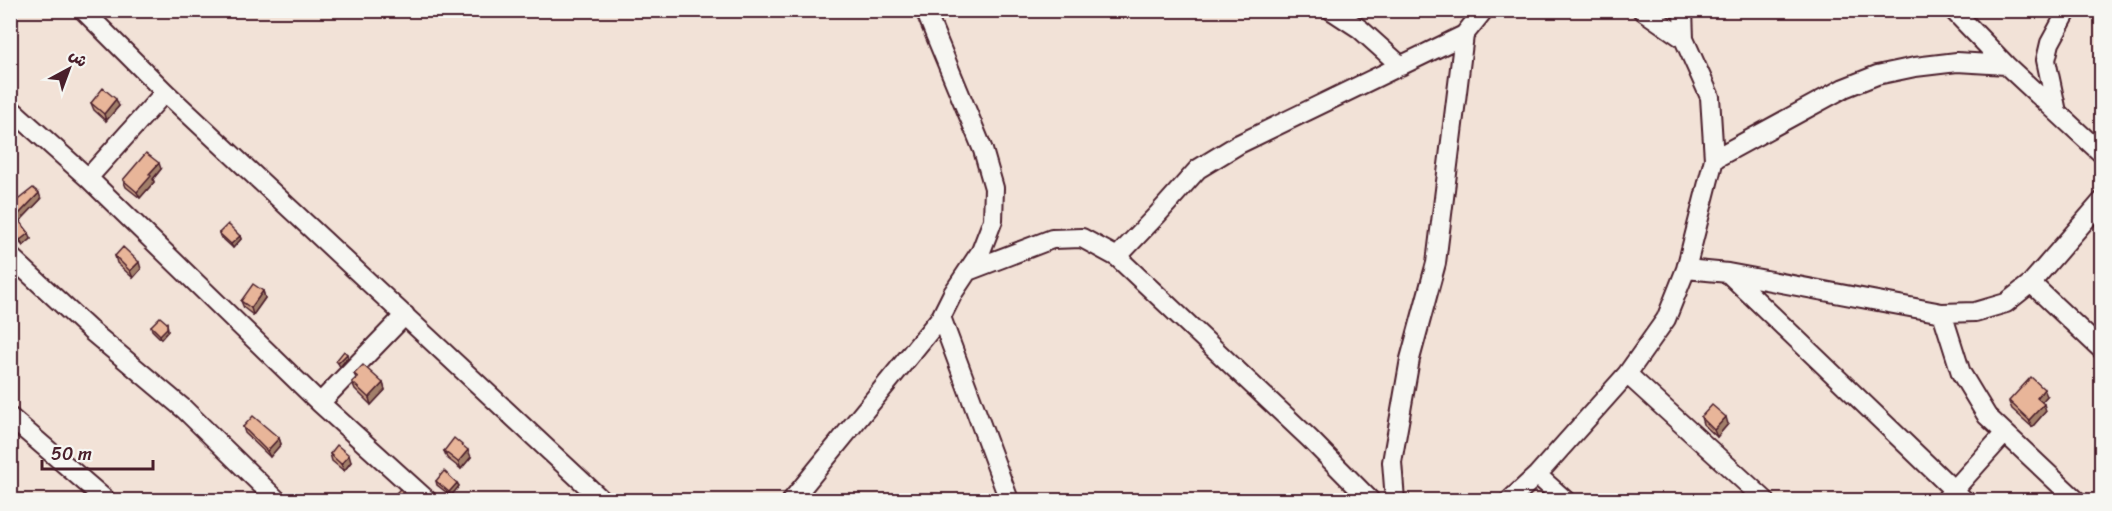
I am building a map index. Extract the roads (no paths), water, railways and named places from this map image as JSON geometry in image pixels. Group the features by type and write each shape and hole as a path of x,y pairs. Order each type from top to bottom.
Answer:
{"street":[{"path":"83,10 165,92 602,501"},
{"path":"792,501 941,317 953,293 981,251 993,220 994,188 983,150 926,10"},
{"path":"1331,10 1360,29 1401,66"},
{"path":"1117,256 1157,216 1198,169 1239,144 1464,35 1484,10"},
{"path":"1642,10 1684,39"},
{"path":"1510,501 1537,475 1627,374 1666,319 1686,269 1714,159 1710,98 1684,39 1683,10"},
{"path":"1953,10 2006,65 2102,154"},
{"path":"2057,112 2046,60 2050,43 2068,10"},
{"path":"1395,501 1392,462 1410,359 1436,263 1464,35"},
{"path":"1714,159 1844,88 1877,75 1915,67 1957,62 2006,65"},
{"path":"88,178 165,92"},
{"path":"10,108 88,178 320,403 426,501"},
{"path":"1686,269 1728,273 1942,313 1975,312 2006,303 2031,283 2102,201"},
{"path":"968,271 1052,239 1082,238 1117,256 1310,439 1370,501"},
{"path":"10,256 90,330 183,410 277,501"},
{"path":"1728,273 1954,497 2005,433"},
{"path":"2031,283 2102,350"},
{"path":"1942,313 1961,373 1987,416 2076,501"},
{"path":"320,403 405,315"},
{"path":"941,317 1009,501"},
{"path":"1627,374 1766,501"},
{"path":"10,417 106,501"},
{"path":"1537,475 1565,501"}]}
